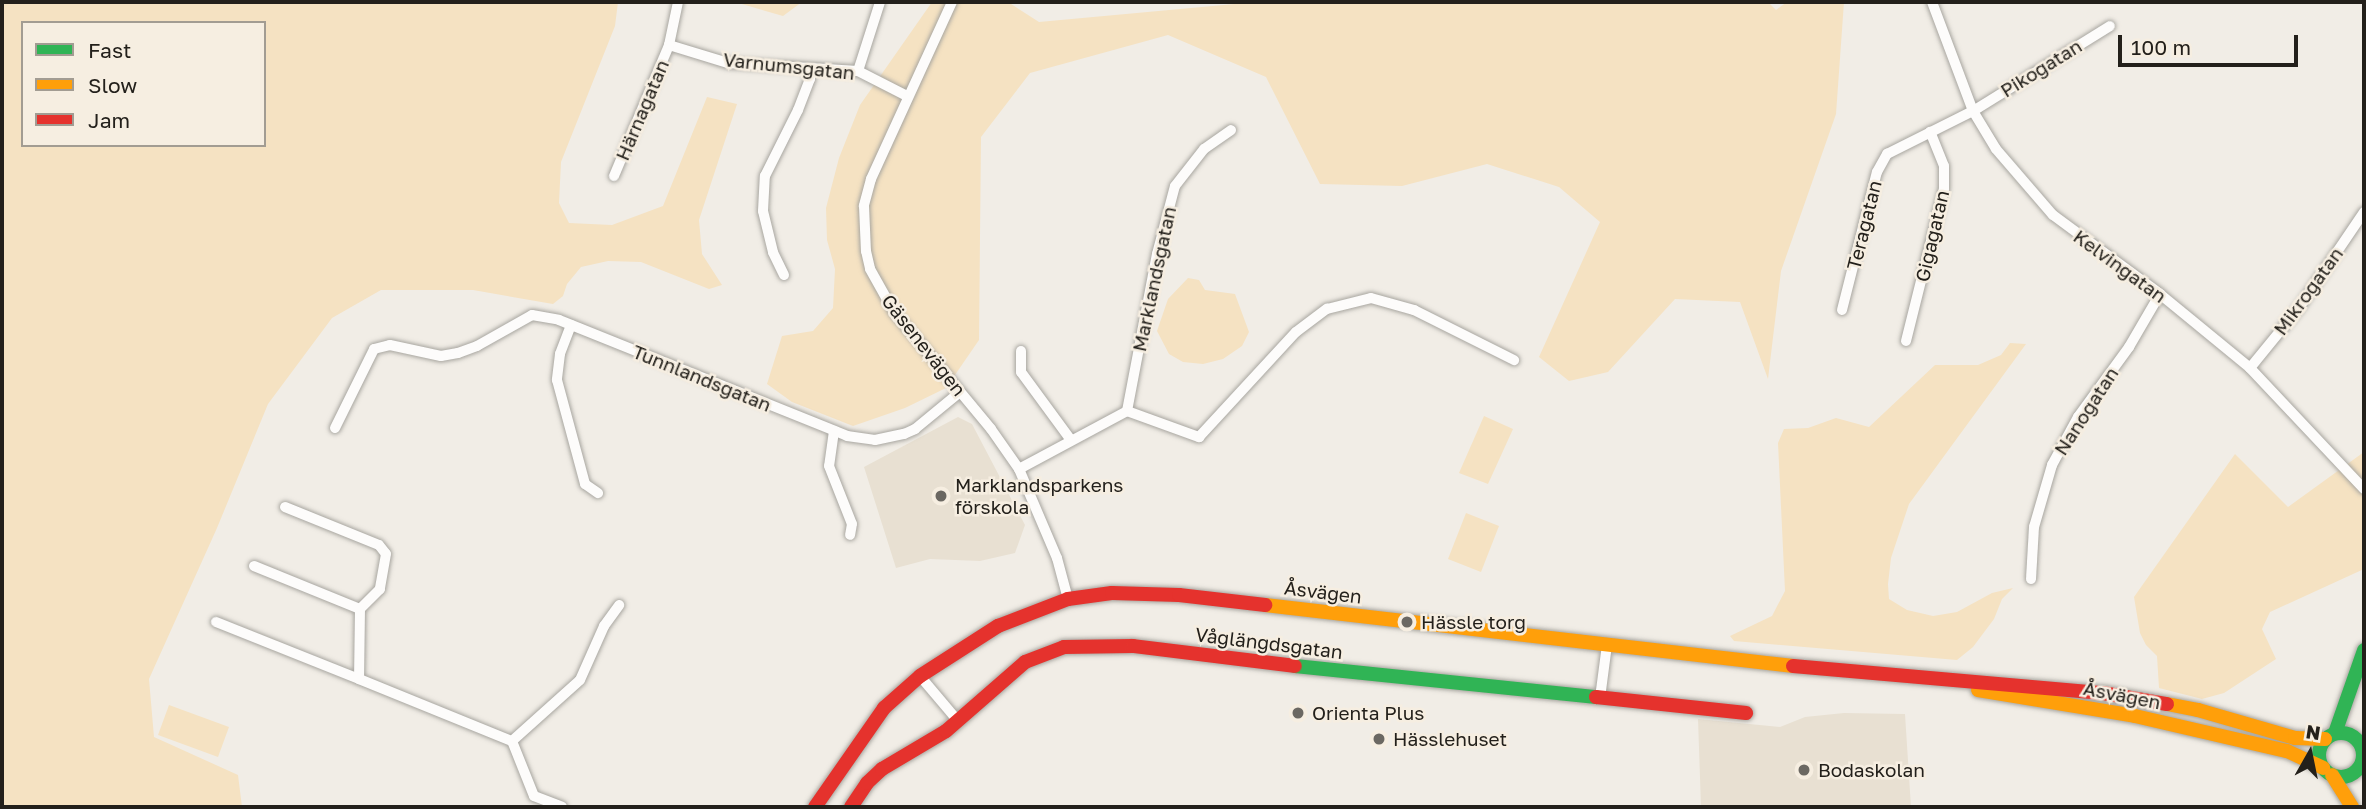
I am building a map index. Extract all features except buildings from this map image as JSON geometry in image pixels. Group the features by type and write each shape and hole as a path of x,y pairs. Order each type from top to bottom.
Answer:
{"street":[{"path":"669,45 678,2"},
{"path":"858,71 880,2"},
{"name":"Gäsenevägen","path":"952,2 871,179 864,206 866,251 870,269 894,312 1019,469 1057,558 1068,599"},
{"name":"Kelvingatan","path":"1932,2 1973,111 1996,149 2053,215 2160,294 2250,368 2364,489"},
{"name":"Pikogatan","path":"1973,111 2110,26"},
{"name":"Varnumsgatan","path":"669,45 728,63 858,71 907,96"},
{"name":"Härnagatan","path":"614,176 669,45"},
{"path":"785,275 773,252 762,211 765,176 798,110 810,79 810,70"},
{"name":"Teragatan","path":"1842,310 1877,172 1887,154 1973,111"},
{"name":"Marklandsgatan","path":"1127,411 1156,258 1175,186 1204,149 1231,130"},
{"name":"Gigagatan","path":"1906,341 1944,189 1944,166 1930,132"},
{"name":"Mikrogatan","path":"2250,368 2298,308 2364,212"},
{"name":"Nanogatan","path":"2031,579 2034,527 2052,465 2078,417 2129,346 2160,294"},
{"path":"1019,469 1127,411 1199,437 1296,332 1326,309 1371,298 1414,310 1514,360"},
{"name":"Tunnlandsgatan","path":"335,428 374,349 390,345 441,356 477,346 532,316 546,316 571,325 834,431 875,440 915,429 960,392"},
{"path":"571,325 560,354 557,380 585,484 598,493"},
{"path":"1021,351 1021,372 1071,440"},
{"path":"834,431 829,466 852,524 850,535"},
{"path":"285,507 379,545 386,554 387,563 380,589 360,609 359,679"},
{"path":"254,566 360,609"},
{"name":"Åsvägen","path":"815,807 884,708 920,677 998,626 1068,599 1112,593 1179,595 1908,678 1924,676 2103,693 2198,710 2295,738 2330,736"},
{"path":"512,741 580,680 604,626 619,605"},
{"path":"216,622 512,741 534,796 562,807"},
{"name":"Våglängdsgatan","path":"851,807 867,783 882,769 958,721 1025,662 1064,647 1100,645 1746,712"},
{"path":"1600,698 1607,645"},
{"path":"2351,805 2319,755 2349,697 2364,650"},
{"path":"920,677 958,721"},
{"name":"Åsvägen","path":"1908,678 1922,684 1991,692 2134,716 2287,751 2328,771"},
{"path":"2349,697 2350,720 2361,748 2361,764 2356,775 2351,805"},
{"path":"2330,736 2348,734 2361,748"},
{"path":"2328,771 2356,775"}],"shaded area":[{"path":"2,2 618,2 615,26 561,162 559,203 569,223 612,225 663,206 707,97 737,104 699,220 702,254 722,285 709,289 641,262 608,261 581,267 567,284 563,296 553,304 473,290 381,290 332,318 268,404 217,528 149,679 154,737 238,775 242,807 2,807"},
{"path":"735,2 802,2 783,16"},
{"path":"932,2 1008,2 1039,22 1256,2 1768,2 1776,10 1787,2 1844,2 1836,114 1781,271 1768,379 1740,302 1675,299 1608,372 1569,381 1539,357 1600,222 1559,187 1487,164 1402,186 1320,184 1266,77 1168,35 1030,73 981,137 979,340 946,388 905,408 853,426 792,402 767,384 782,336 813,331 833,308 835,269 827,240 826,208 839,158 860,105"},
{"path":"1188,278 1199,280 1205,290 1235,294 1249,332 1242,346 1223,359 1203,364 1183,362 1169,354 1157,331 1168,299"},
{"path":"2010,343 2026,344 1909,504 1891,558 1889,599 1907,610 1933,616 1957,612 1992,593 2013,588 2002,599 1994,619 1973,647 1957,660 1734,641 1730,636 1772,616 1785,591 1778,443 1784,429 1808,428 1836,418 1869,427 1935,365 1978,365 2001,355"},
{"path":"1484,416 1513,429 1488,484 1459,473"},
{"name":"Marklandsparkens förskola","path":"958,417 972,424 1025,525 1015,553 980,561 930,559 896,568 864,467"},
{"path":"2364,452 2364,569 2270,612 2262,629 2276,659 2224,693 2202,699 2159,688 2157,656 2146,645 2140,633 2134,597 2235,454 2288,507"},
{"path":"1466,513 1499,526 1481,572 1448,559"},
{"path":"169,705 229,727 218,757 158,735"},
{"name":"Bodaskolan","path":"1844,713 1905,714 1911,807 1701,807 1698,719 1780,727 1805,717"}],"traffic: fast":[{"path":"2335,733 2364,650"},
{"path":"1295,666 1596,697"},
{"path":"2341,733 2357,739 2363,755 2357,771 2341,777 2325,771 2319,755 2325,739 2341,733"}],"traffic: slow":[{"path":"1265,605 1793,666"},
{"path":"1978,690 2135,716 2287,751 2323,768"},
{"path":"2167,704 2198,710 2295,738 2325,739"},
{"path":"2332,775 2352,807"}],"traffic: jam":[{"path":"815,807 884,708 920,676 998,626 1068,599 1112,593 1179,595 1265,605"},
{"path":"851,807 867,783 882,769 946,731 1025,662 1064,647 1133,646 1295,666"},
{"path":"1793,666 2103,693 2167,704"},
{"path":"1596,697 1746,713"}],"place":[{"name":"Marklandsparkens förskola","path":"941,496"},
{"name":"Hässle torg","path":"1407,622"},
{"name":"Orienta Plus","path":"1298,713"},
{"name":"Hässlehuset","path":"1379,739"},
{"name":"Bodaskolan","path":"1804,770"}]}
